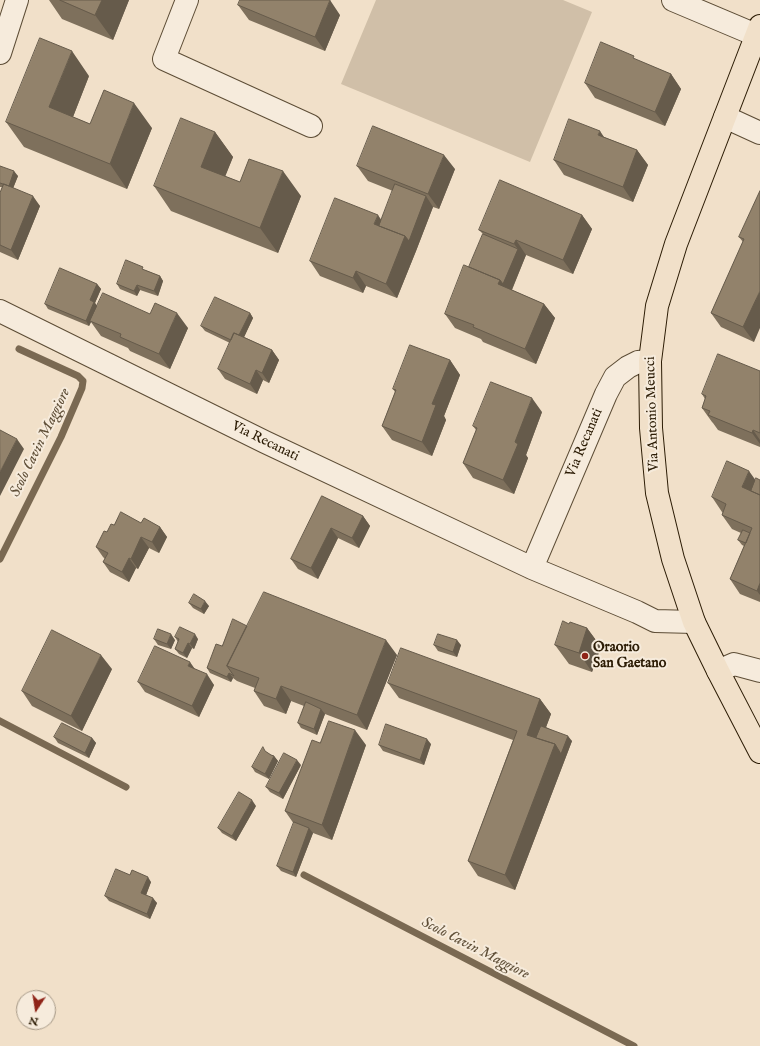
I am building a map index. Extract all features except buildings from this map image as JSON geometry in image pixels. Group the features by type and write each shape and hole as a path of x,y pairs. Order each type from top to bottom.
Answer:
{"main road":[{"name":"Via Antonio Meucci","path":"758,31 676,244 657,306 650,361 651,428 657,493 673,559 694,622 760,752"}],"street":[{"path":"0,53 16,0"},
{"path":"188,0 164,59 310,126"},
{"path":"672,0 758,31"},
{"path":"725,118 760,133"},
{"name":"Via Recanati","path":"0,311 264,442 532,568 655,621 694,622"},
{"name":"Via Recanati","path":"532,568 606,394 615,377 628,367 638,362 650,361"},
{"path":"718,671 734,664 760,671"}],"shaded area":[{"path":"376,0 563,0 592,12 530,162 341,84"}],"waterway":[{"name":"Scolo Cavin Maggiore","path":"0,559 61,437 82,388 83,381 78,376 19,349"},
{"name":"Scolo Cavin Maggiore","path":"0,721 126,787"},
{"name":"Scolo Cavin Maggiore","path":"304,875 634,1046"}],"place":[{"name":"Oraorio San Gaetano","path":"585,656"}]}
